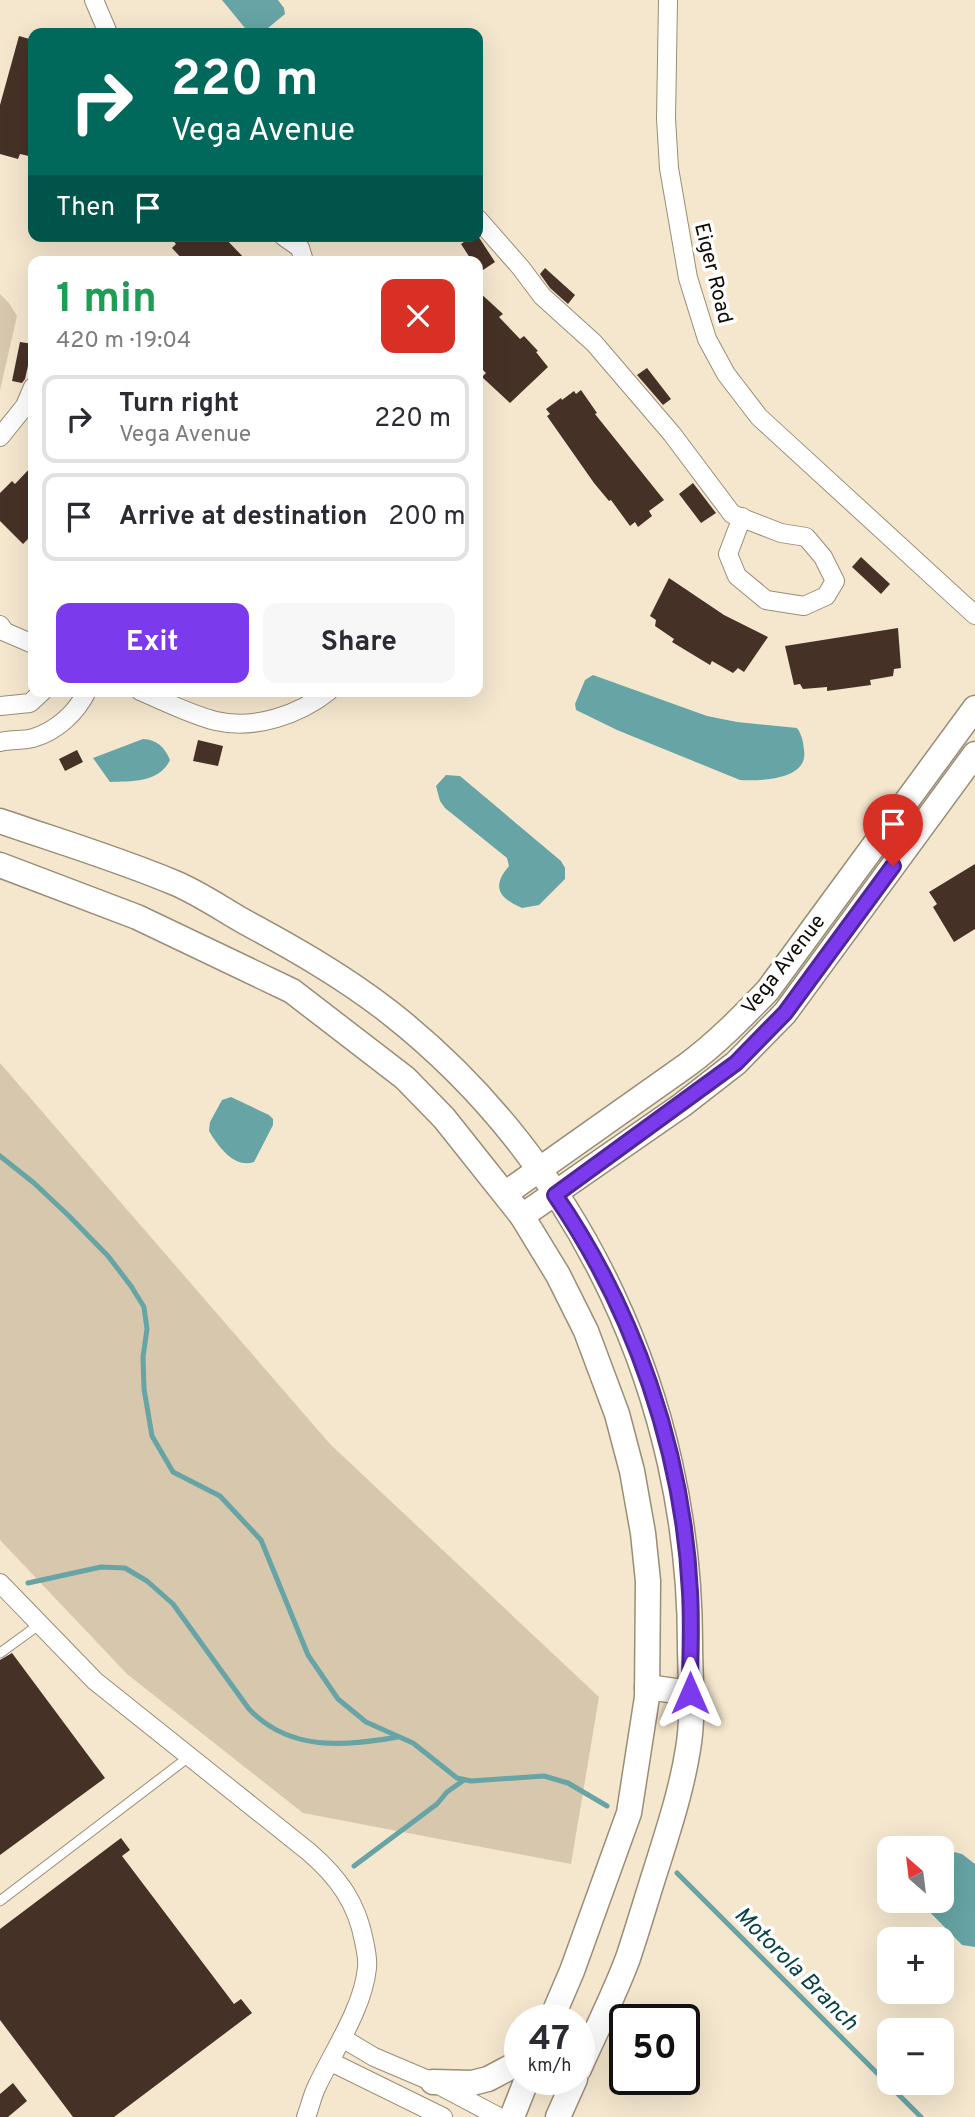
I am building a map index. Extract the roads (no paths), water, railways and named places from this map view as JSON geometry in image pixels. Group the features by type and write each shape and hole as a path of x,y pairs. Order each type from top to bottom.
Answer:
{"main road":[{"name":"Vega Avenue","path":"506,1193 708,1050 768,990 975,708"},
{"name":"Vega Avenue","path":"522,1216 698,1093 736,1063 764,1036 800,994 975,754"},
{"path":"0,821 177,884 317,961 390,1012 438,1054 486,1104 538,1170 578,1230 616,1301 641,1361 658,1412 684,1531 690,1592 689,1747 670,1826 627,1961 595,2033"},
{"path":"0,864 137,917 292,991 405,1078 444,1118 506,1193 558,1275 586,1331 617,1414 643,1533 648,1581 647,1687 629,1813 558,2004"},
{"path":"647,1687 690,1693"},
{"path":"433,2082 472,2083 504,2070"},
{"path":"512,2117 521,2095"},
{"path":"558,2117 568,2095"}],"street":[{"path":"94,0 106,28"},
{"name":"Eiger Road","path":"668,0 666,119 669,168 688,278 696,310 711,347 740,396 767,425 975,615"},
{"path":"483,225 542,296 594,343 672,434 732,513 742,517 781,533 806,537 823,557 835,581 826,596 804,606 766,600 737,576 728,554 742,517"},
{"path":"292,242 300,248 302,256"},
{"path":"0,437 28,397"},
{"path":"0,625 5,632 28,642"},
{"path":"0,706 30,702 36,697"},
{"path":"0,742 34,738 76,711 84,697"},
{"path":"155,697 217,721 263,723 296,710 319,697"},
{"path":"0,1583 95,1681 309,1852 328,1868 348,1893 362,1927 367,1968 362,1991 331,2062 316,2087 306,2117"},
{"path":"342,2038 374,2057 433,2082 499,2117"},
{"path":"331,2062 443,2117"}],"lane":[{"path":"0,1653 40,1624"},
{"path":"0,1901 190,1756"}],"water":[{"path":"222,0 278,0 284,8 285,14 268,28 245,28"},
{"path":"593,675 707,716 797,728 803,741 804,760 799,767 782,777 740,780 617,730 576,710 575,704 585,680"},
{"path":"143,739 163,747 170,760 165,768 152,777 110,782 93,758"},
{"path":"446,775 460,776 561,861 565,868 565,879 539,905 522,908 503,896 499,886 503,873 509,866 507,858 445,808 436,786"},
{"path":"231,1097 273,1119 273,1125 254,1162 240,1162 227,1155 209,1131 210,1122 222,1100"},
{"path":"954,1852 962,1854 975,1864 975,1947 962,1945 954,1937 954,1927 944,1927 931,1913 954,1913"}],"waterway":[{"name":"Motorola Branch","path":"0,1156 69,1216 108,1256 131,1286 144,1307 147,1329 143,1357 144,1389 152,1436 173,1472 220,1496 261,1540 308,1655 338,1699 366,1722 413,1743 457,1778 471,1781 544,1776 568,1783 607,1806"},
{"path":"28,1583 101,1567 125,1568 147,1581 173,1604 249,1709 265,1723 282,1733 319,1742 358,1742 398,1737"},
{"path":"354,1866 437,1804 447,1792 464,1780"},
{"name":"Motorola Branch","path":"677,1873 921,2117"}]}
